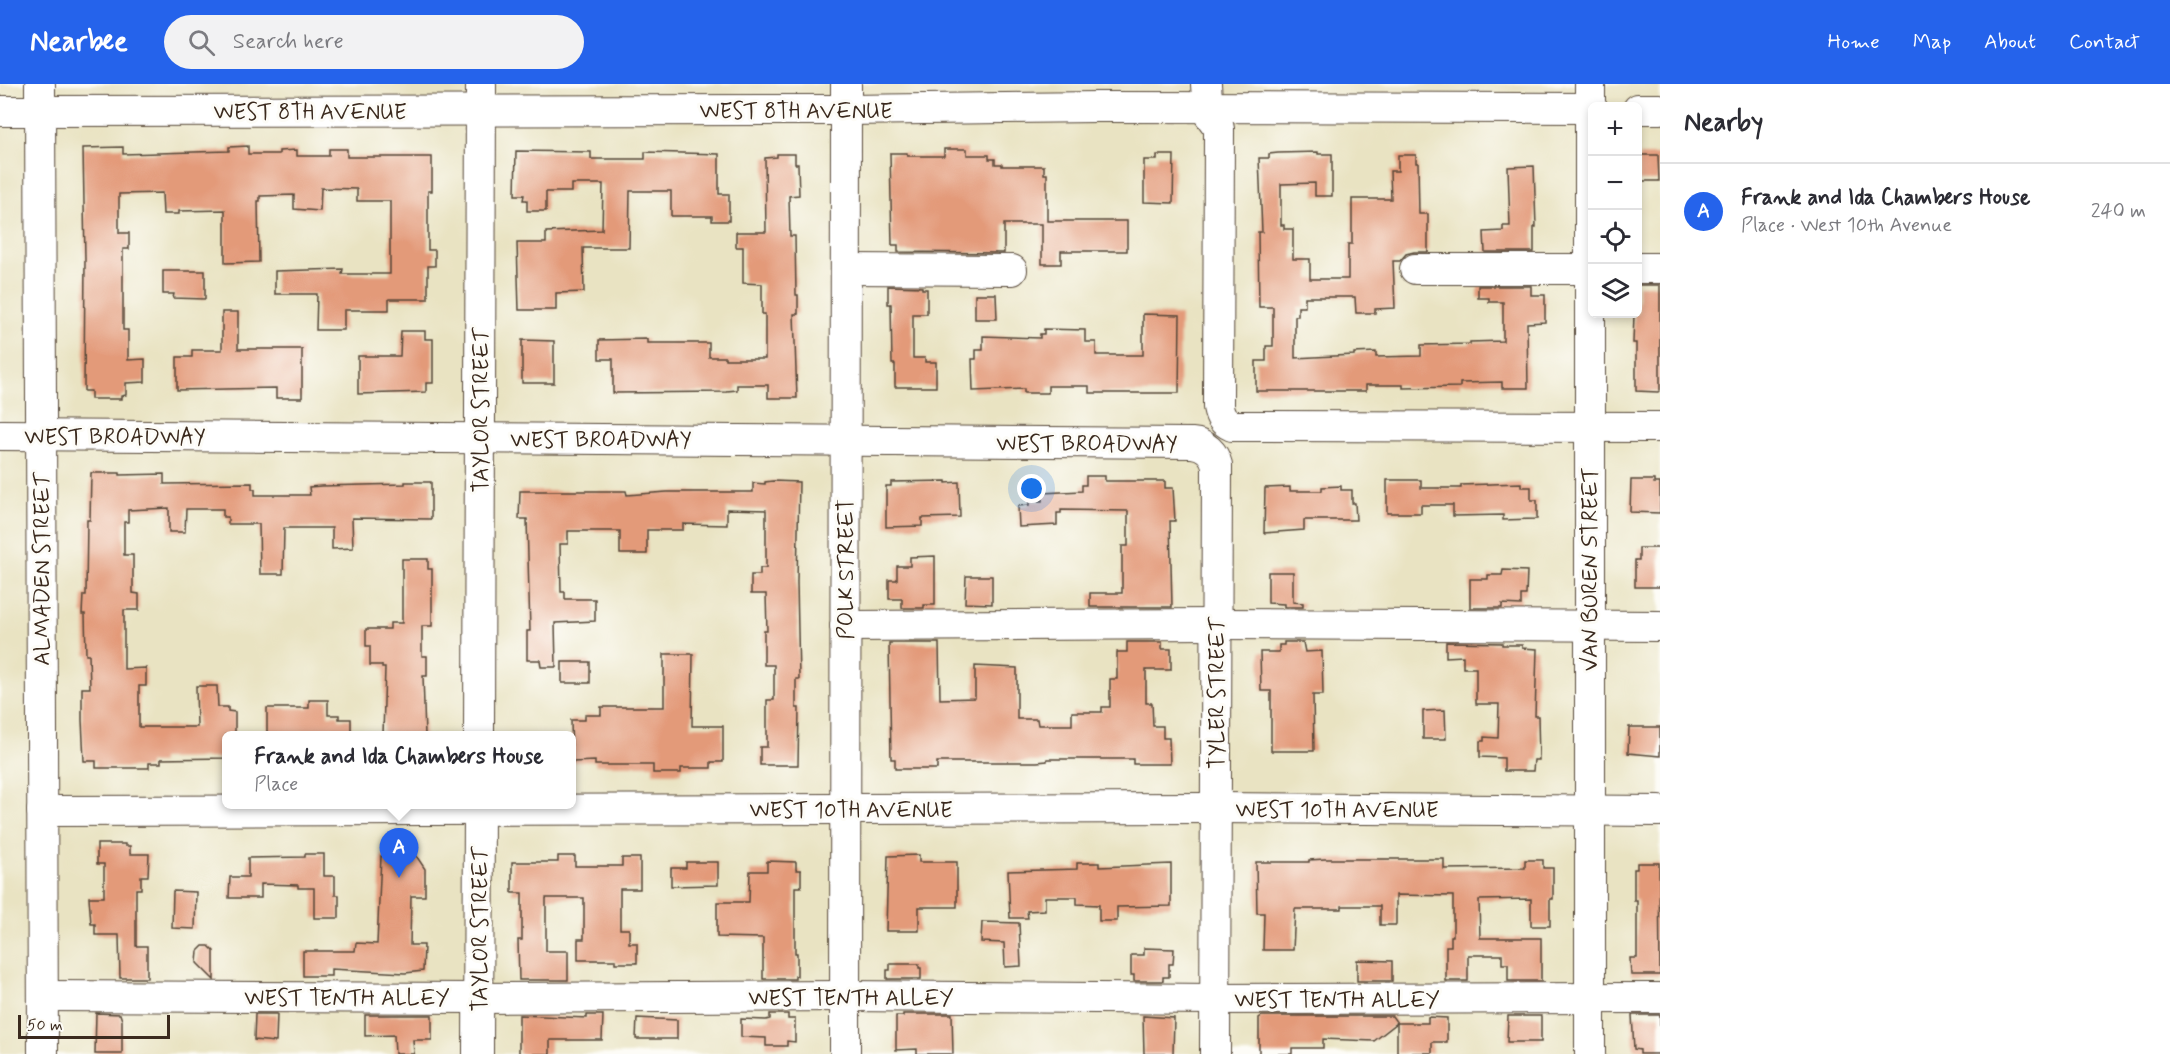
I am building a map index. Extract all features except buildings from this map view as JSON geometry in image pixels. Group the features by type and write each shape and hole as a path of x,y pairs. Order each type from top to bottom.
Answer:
{"street":[{"name":"WEST 8TH AVENUE","path":"0,111 40,97 1207,96 1591,100"},
{"path":"1207,96 1208,113 1219,128 1218,407 1219,413 1227,424 1232,426 1660,427"},
{"name":"ALMADEN STREET","path":"40,97 43,1054"},
{"name":"POLK STREET","path":"845,1054 846,97"},
{"name":"TAYLOR STREET","path":"479,731 481,98"},
{"name":"VAN BUREN STREET","path":"1591,100 1591,264"},
{"path":"1642,109 1660,109"},
{"path":"1642,268 1660,268"},
{"path":"846,269 1012,270"},
{"path":"1415,269 1588,269"},
{"name":"VAN BUREN STREET","path":"1590,1054 1591,318"},
{"name":"WEST BROADWAY","path":"0,435 1192,443 1202,445"},
{"name":"TYLER STREET","path":"1202,445 1214,457 1217,465 1215,1054"},
{"path":"845,626 1216,624 1660,626"},
{"name":"WEST 10TH AVENUE","path":"576,808 1660,811"},
{"name":"WEST 10TH AVENUE","path":"42,811 260,809"},
{"name":"TAYLOR STREET","path":"478,1054 479,809"},
{"name":"WEST TENTH ALLEY","path":"43,996 1660,998"}],"place":[{"name":"Frank and Ida Chambers House","path":"399,878"}]}
